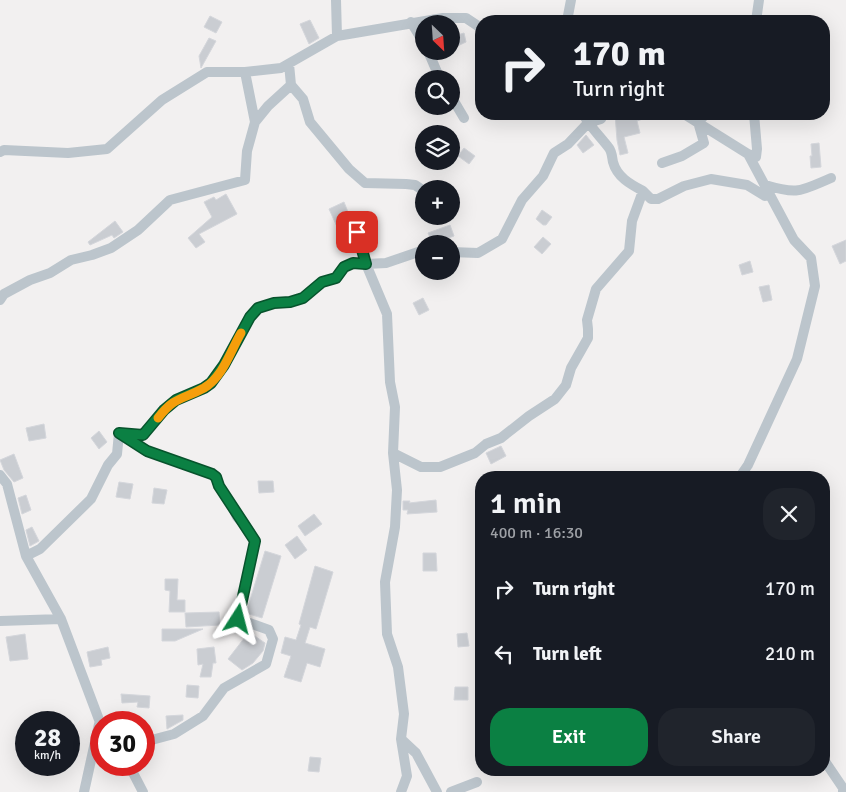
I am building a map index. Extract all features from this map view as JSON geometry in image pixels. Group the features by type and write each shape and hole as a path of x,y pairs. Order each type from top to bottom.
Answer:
{"street":[{"path":"336,0 337,36"},
{"path":"568,15 571,0"},
{"path":"757,15 759,0"},
{"path":"0,152 4,150 68,153 107,149 162,100 207,72 245,72 281,68 337,36 411,22 443,18 466,18 475,24"},
{"path":"411,22 415,28"},
{"path":"289,64 290,85 304,100 310,122 349,169 365,183 415,185"},
{"path":"245,72 255,122"},
{"path":"0,300 4,294 30,280 50,273 71,260 111,248 138,230 170,200 245,180 247,151 255,122 268,106 290,85"},
{"path":"460,111 464,118"},
{"path":"586,120 611,150 613,164 618,173 629,184 643,191 651,199 658,199 684,186 711,179 747,185 765,196 764,185"},
{"path":"460,253 478,254 502,239 522,200 543,176 554,153 568,144 588,124 598,120"},
{"path":"694,120 748,154 756,157 755,120"},
{"path":"662,163 682,156 704,143 698,122"},
{"path":"744,471 797,359 815,286 811,258 794,240 748,154"},
{"path":"764,185 787,191 803,190 831,178"},
{"path":"393,453 421,467 440,466 475,453 486,444 500,438 555,399 566,385 571,368 588,338 587,320 596,289 629,251 632,221 643,191"},
{"path":"357,232 366,264 387,314 390,382 395,408 393,453 397,490 395,527 385,582 387,634 398,667 404,714 401,739 406,776 401,792"},
{"path":"119,433 143,435 164,410 176,400 211,383 224,365 250,317 258,308 303,298 322,282 336,278 344,267 353,263 386,262 415,253"},
{"path":"26,556 40,549 90,499 108,465 117,454 119,433"},
{"path":"119,433 147,451 216,477 219,486 255,541 238,619 269,630 273,639 266,664 224,688 203,716 174,734 155,739"},
{"path":"0,475 7,484 26,556 60,619 95,711"},
{"path":"0,621 60,619"},
{"path":"401,739 416,753 437,792"},
{"path":"84,792 90,766"},
{"path":"830,769 843,788 843,792"},
{"path":"135,776 143,792"},
{"path":"451,792 477,782"}],"building":[{"path":"210,16 222,22 216,33 204,27"},
{"path":"310,20 319,38 309,44 300,24"},
{"path":"464,33 466,42 460,45 460,34"},
{"path":"209,38 216,41 201,68 199,56"},
{"path":"615,120 640,120 637,121 640,133 624,137 628,153 620,155"},
{"path":"586,135 594,145 583,153 577,145"},
{"path":"819,143 821,167 811,168 811,144"},
{"path":"464,148 475,156 469,164 460,157 460,153"},
{"path":"226,194 237,214 199,234 205,242 196,248 188,238 212,217 204,202 214,197 216,200"},
{"path":"344,202 352,222 338,229 329,209"},
{"path":"542,210 552,217 546,225 543,225 536,219"},
{"path":"115,221 123,232 114,238 112,235 90,245 88,242"},
{"path":"450,225 454,235 429,235 428,233"},
{"path":"543,237 551,244 542,254 534,247"},
{"path":"846,240 846,261 840,264 832,246"},
{"path":"750,261 753,272 742,275 739,265"},
{"path":"769,285 772,300 763,302 759,287"},
{"path":"423,298 429,310 419,315 413,303"},
{"path":"44,424 46,438 29,441 26,428"},
{"path":"99,431 107,442 99,449 91,438"},
{"path":"501,446 506,456 491,464 486,453"},
{"path":"14,454 23,478 14,482 4,470 0,460"},
{"path":"258,481 273,481 274,492 259,493"},
{"path":"119,482 133,484 130,499 116,497"},
{"path":"154,488 167,490 164,504 152,503"},
{"path":"26,495 31,510 22,514 18,498"},
{"path":"436,500 437,512 407,514 408,510 403,510 403,501 410,501 409,503"},
{"path":"314,514 322,524 305,536 298,526"},
{"path":"32,527 39,541 30,546 26,530"},
{"path":"297,536 307,550 295,559 285,545"},
{"path":"265,551 281,556 262,618 246,613"},
{"path":"423,553 436,553 437,571 423,571"},
{"path":"315,566 333,572 316,629 310,627 305,643 325,649 320,667 307,663 301,682 284,677 291,656 281,653 285,637 296,640"},
{"path":"165,579 178,579 177,600 185,600 185,612 169,612 170,591 165,590"},
{"path":"219,612 220,625 186,627 185,613"},
{"path":"162,629 203,629 175,641 162,641"},
{"path":"249,632 265,643 263,651 253,663 242,670 228,659"},
{"path":"467,633 469,646 458,647 457,634"},
{"path":"25,634 28,659 10,661 6,637"},
{"path":"108,647 110,658 101,660 102,665 90,667 87,652"},
{"path":"214,647 216,663 213,663 211,677 200,677 203,664 198,665 197,649"},
{"path":"187,685 199,686 198,698 186,697"},
{"path":"455,687 468,687 468,700 454,700"},
{"path":"121,694 150,696 149,708 137,707 138,702 122,703"},
{"path":"183,715 183,720 167,729 166,716"},
{"path":"310,757 321,758 319,772 308,771"}],"slow traffic":[{"path":"158,418 176,400 211,383 224,365 241,333"}],"route":[{"path":"238,619 255,541 237,517 219,486 216,477 147,451 119,433 143,435 164,410 176,400 211,383 224,365 250,317 258,308 303,298 322,282 336,278 344,267 353,263 366,264 357,232"}]}
